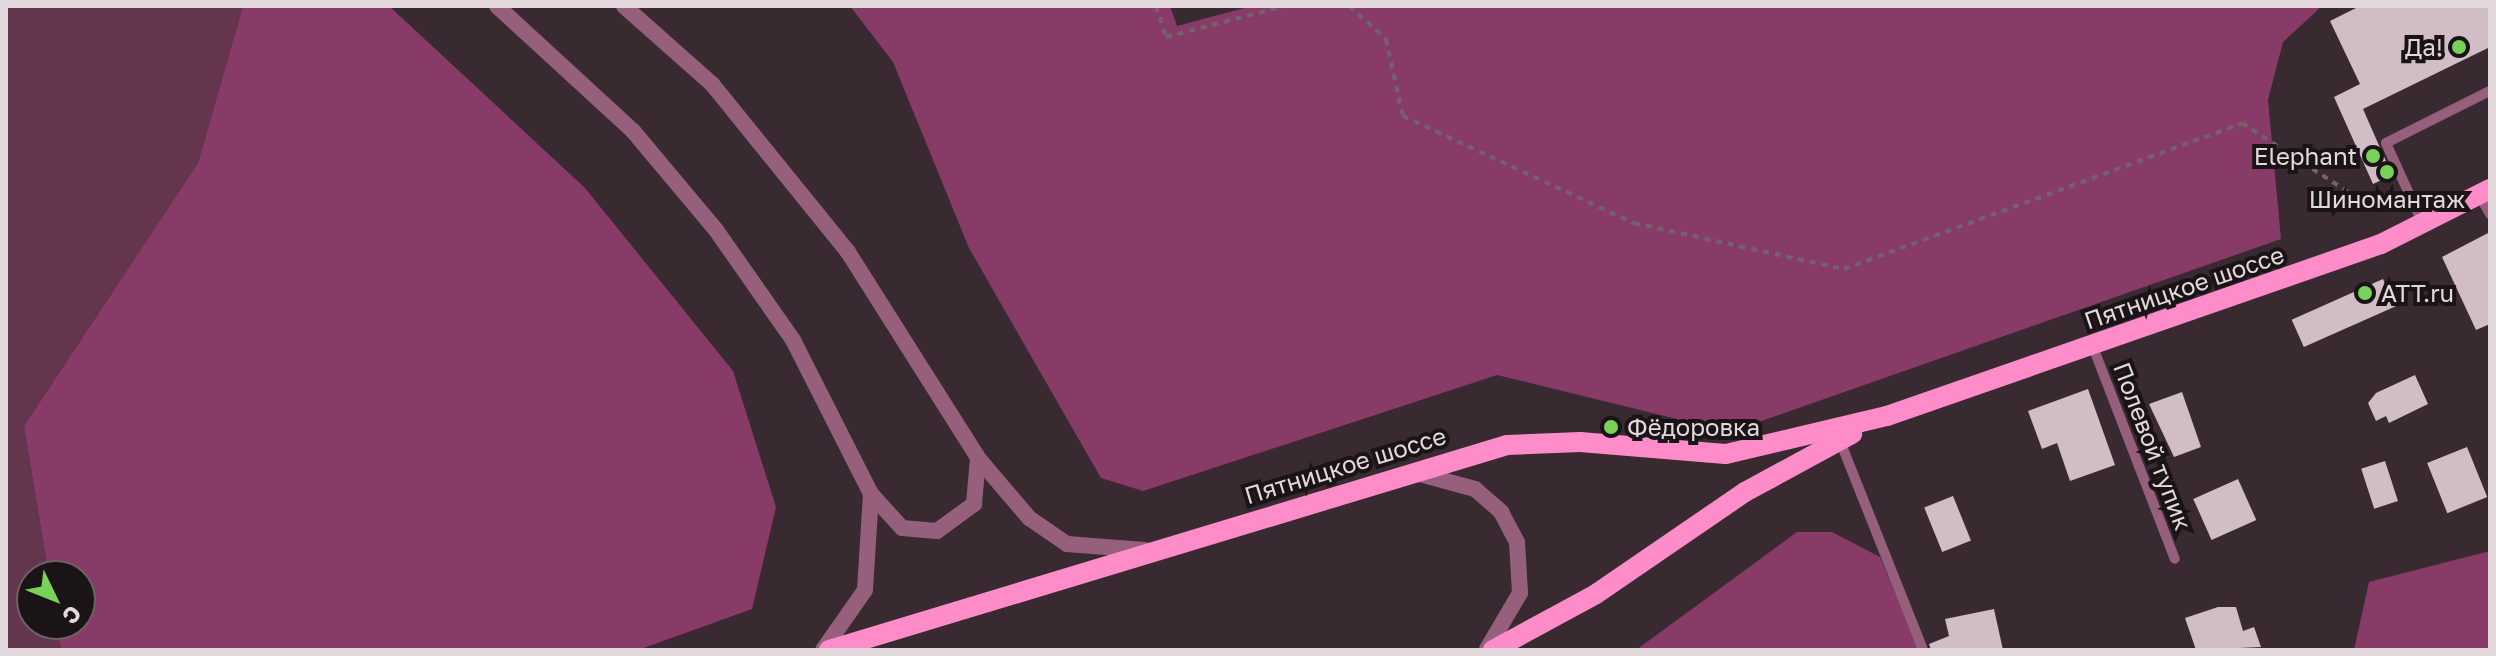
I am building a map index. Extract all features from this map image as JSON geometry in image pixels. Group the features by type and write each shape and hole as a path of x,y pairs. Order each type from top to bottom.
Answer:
{"main road":[{"name":"Пятницкое шоссе","path":"829,650 1507,445 1580,442 1726,454 1887,416 2093,347 2423,225 2485,192"},
{"name":"Пятницкое шоссе","path":"1493,650 1596,594 1745,492 1887,416"}],"street":[{"path":"497,6 633,131 716,230 793,340 871,494 902,528 948,527 974,504 978,458"},
{"path":"624,6 712,84 848,252 978,458 1029,518 1067,544 1154,550"},
{"path":"1397,476 1459,481 1488,499 1510,526 1521,559 1520,593 1507,626 1486,650"},
{"path":"823,650 865,590 871,494"}],"lane":[{"path":"2423,225 2386,143 2490,91"},
{"path":"2485,192 2490,214"},
{"name":"Полевой тупик","path":"2093,347 2175,559"},
{"path":"1840,441 1923,650"}],"path":[{"path":"1156,6 1166,37 1285,6"},
{"path":"1349,6 1386,39 1403,116 1634,223 1844,269 2242,123 2373,208 2409,195"}],"shaded area":[{"path":"6,6 243,6 198,163 24,426 46,560 16,560 16,640 59,640 61,650 6,650"},
{"path":"243,6 389,6 585,188 733,371 776,507 752,609 638,650 61,650 59,640 96,640 96,560 46,560 24,426 198,163"},
{"path":"850,6 1170,6 1177,26 1252,6 2322,6 2283,42 2268,100 2281,239 1730,432 1497,375 1143,491 1101,478 969,248 893,62"},
{"path":"1797,532 1832,532 1880,557 1919,650 1636,650"},
{"path":"2490,551 2490,650 2354,650 2369,582"}],"building":[{"path":"2360,6 2490,6 2490,47 2363,109 2392,175 2373,184 2334,97 2360,84 2330,21"},
{"path":"2490,232 2490,324 2476,330 2442,257"},
{"path":"2383,279 2395,306 2304,347 2292,320"},
{"path":"2415,375 2428,404 2389,423 2386,416 2376,421 2368,403 2376,393"},
{"path":"2088,389 2115,465 2070,481 2057,443 2042,449 2028,411"},
{"path":"2182,392 2201,447 2174,457 2149,404"},
{"path":"2467,447 2487,497 2447,513 2427,463"},
{"path":"2385,461 2398,501 2374,509 2361,469"},
{"path":"2238,479 2256,520 2212,540 2193,499"},
{"path":"1953,496 1971,541 1942,552 1924,508"},
{"path":"2218,607 2236,607 2243,631 2254,627 2261,647 2196,650 2185,618"},
{"path":"1994,609 2003,650 1931,650 1929,644 1949,636 1945,619"}],"place":[{"name":"Да!","path":"2459,47"},
{"name":"Elephant","path":"2373,156"},
{"name":"Шиномантаж","path":"2387,172"},
{"name":"ATT.ru","path":"2365,293"},
{"name":"Фёдоровка","path":"1611,427"}]}
